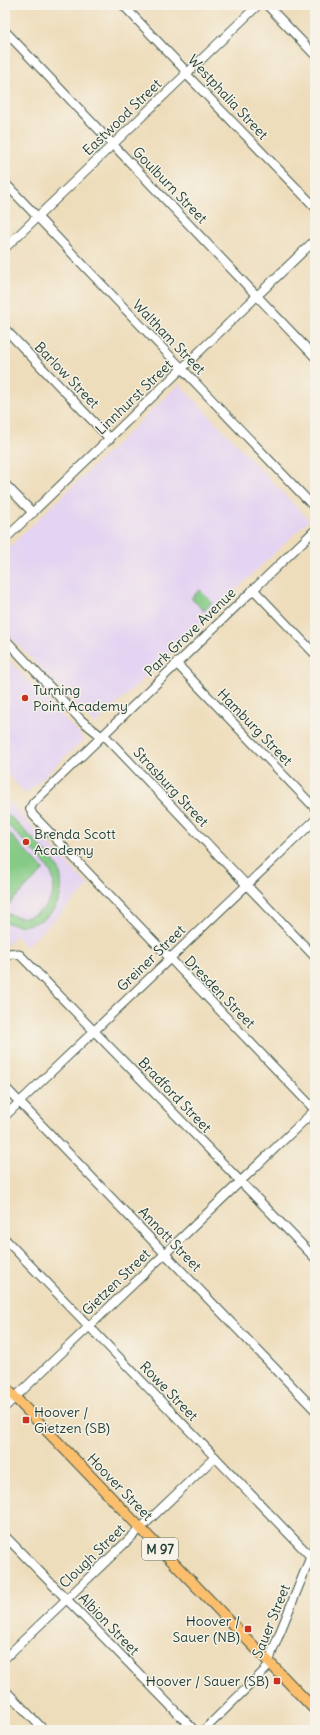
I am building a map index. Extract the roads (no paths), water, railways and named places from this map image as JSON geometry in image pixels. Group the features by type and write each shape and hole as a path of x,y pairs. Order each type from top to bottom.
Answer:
{"main road":[{"name":"Hoover Street","path":"5,1387 315,1710"}],"street":[{"name":"Westphalia Street","path":"123,5 183,68 186,74 315,207"},
{"name":"Eastwood Street","path":"5,248 258,5"},
{"path":"267,5 315,55"},
{"name":"Goulburn Street","path":"5,31 315,357"},
{"name":"Waltham Street","path":"5,183 315,508"},
{"name":"Linnhurst Street","path":"5,539 315,240"},
{"name":"Barlow Street","path":"5,329 110,439"},
{"path":"5,484 33,513"},
{"name":"Park Grove Avenue","path":"33,802 315,530"},
{"path":"253,589 315,654"},
{"name":"Strasburg Street","path":"5,639 81,720 101,736 107,738 315,957"},
{"name":"Hamburg Street","path":"176,663 315,808"},
{"name":"Dresden Street","path":"33,802 30,809 33,815 315,1110"},
{"name":"Greiner Street","path":"5,1116 170,959 245,885 315,820"},
{"name":"Bradford Street","path":"5,958 11,953 20,955 315,1258"},
{"name":"Annott Street","path":"5,1087 315,1410"},
{"name":"Gietzen Street","path":"5,1407 315,1110"},
{"name":"Rowe Street","path":"5,1239 313,1559"},
{"name":"Clough Street","path":"5,1658 215,1457"},
{"name":"Albion Street","path":"5,1536 194,1730"},
{"name":"Sauer Street","path":"204,1730 265,1670 270,1663 272,1652 313,1559 315,1546"},
{"path":"5,1690 44,1730"}],"place":[{"name":"Turning Point Academy","path":"25,698"},
{"name":"Brenda Scott Academy","path":"26,842"},
{"name":"Hoover / Gietzen (SB)","path":"26,1420"},
{"name":"Hoover / Sauer (NB)","path":"248,1629"},
{"name":"Hoover / Sauer (SB)","path":"277,1681"}]}
